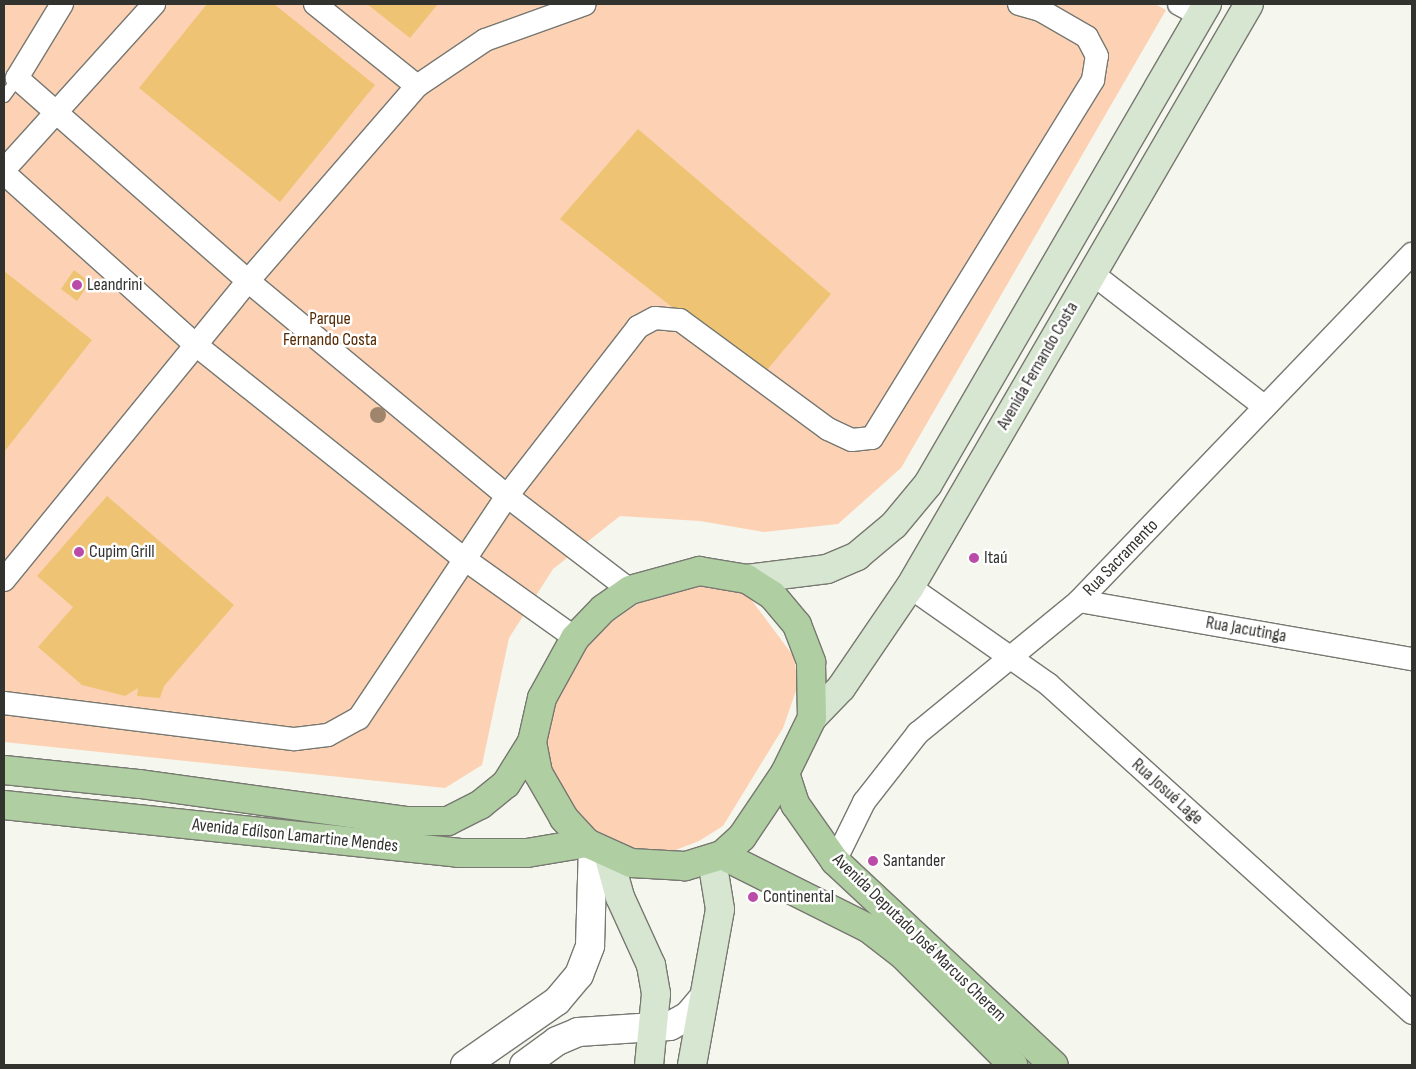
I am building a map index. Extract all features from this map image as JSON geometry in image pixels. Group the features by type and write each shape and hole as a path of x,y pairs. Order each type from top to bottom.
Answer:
{"main road":[{"name":"Avenida Fernando Costa","path":"812,718 846,680 910,587 1249,4"},
{"name":"Avenida Fernando Costa","path":"746,579 827,569 857,556 894,525 928,484 1195,8"},
{"path":"596,848 653,866 684,866 717,857 742,837 785,773 812,718 810,662 796,625 772,595 746,579 699,571 663,578 630,590 602,609 575,638 542,698 532,742 538,773 564,818 596,848 651,965 656,994 649,1065"},
{"name":"Avenida Edílson Lamartine Mendes","path":"4,770 406,821 448,821 480,805 506,784 532,742"},
{"name":"Avenida Deputado José Marcus Cherem","path":"785,773 795,804 835,860 1054,1065"},
{"path":"256,831 260,801"},
{"name":"Avenida Edílson Lamartine Mendes","path":"4,805 458,853 527,853 596,848"},
{"path":"692,1065 720,909 717,857"},
{"name":"Avenida Deputado José Marcus Cherem","path":"717,857 868,928 903,955 1014,1065"}],"street":[{"path":"62,4 17,78 248,282 507,496 630,590"},
{"path":"154,4 56,111 4,172 196,345 462,558 575,638"},
{"path":"315,4 417,86"},
{"path":"4,580 248,282 417,86 485,40 585,4"},
{"path":"4,703 295,739 328,735 359,718 462,558 507,496 638,327 655,318 680,320 828,429 852,440 872,438 1093,80 1097,56 1087,37 1040,10 1018,4"},
{"name":"Rua Sacramento","path":"835,860 864,802 892,761 953,702 1079,601 1412,254"},
{"path":"1092,274 1265,407"},
{"name":"Rua Josué Lage","path":"910,587 1011,656 1048,684 1412,1012"},
{"name":"Rua Jacutinga","path":"1079,601 1412,659"},
{"path":"465,1065 557,1001 579,975 590,946 596,848"},
{"path":"524,1065 557,1040 578,1032 654,1029 670,1026 688,1016 703,998"}],"lane":[{"path":"4,96 17,78"}],"green space":[{"name":"Parque Fernando Costa","path":"4,4 1155,4 1166,10 901,468 838,524 764,532 700,521 620,516 553,569 509,638 482,765 445,788 4,742"},
{"path":"719,582 747,594 794,657 798,685 783,728 723,826 699,841 673,851 633,849 596,834 554,788 545,755 547,722 557,681 598,631 633,607 667,587"}],"building":[{"path":"207,4 274,4 375,85 280,202 139,88"},
{"path":"367,4 438,4 410,38"},
{"path":"638,129 831,294 761,377 560,219"},
{"path":"74,270 90,282 77,301 61,289"},
{"path":"4,271 92,340 4,452"},
{"path":"107,496 234,605 164,686 160,698 137,696 138,688 125,696 82,685 38,647 73,607 37,576"}],"place":[{"name":"Leandrini","path":"77,285"},
{"name":"Cupim Grill","path":"79,552"},
{"name":"Itaú","path":"974,558"},
{"name":"Santander","path":"873,861"},
{"name":"Continental","path":"753,897"}]}
